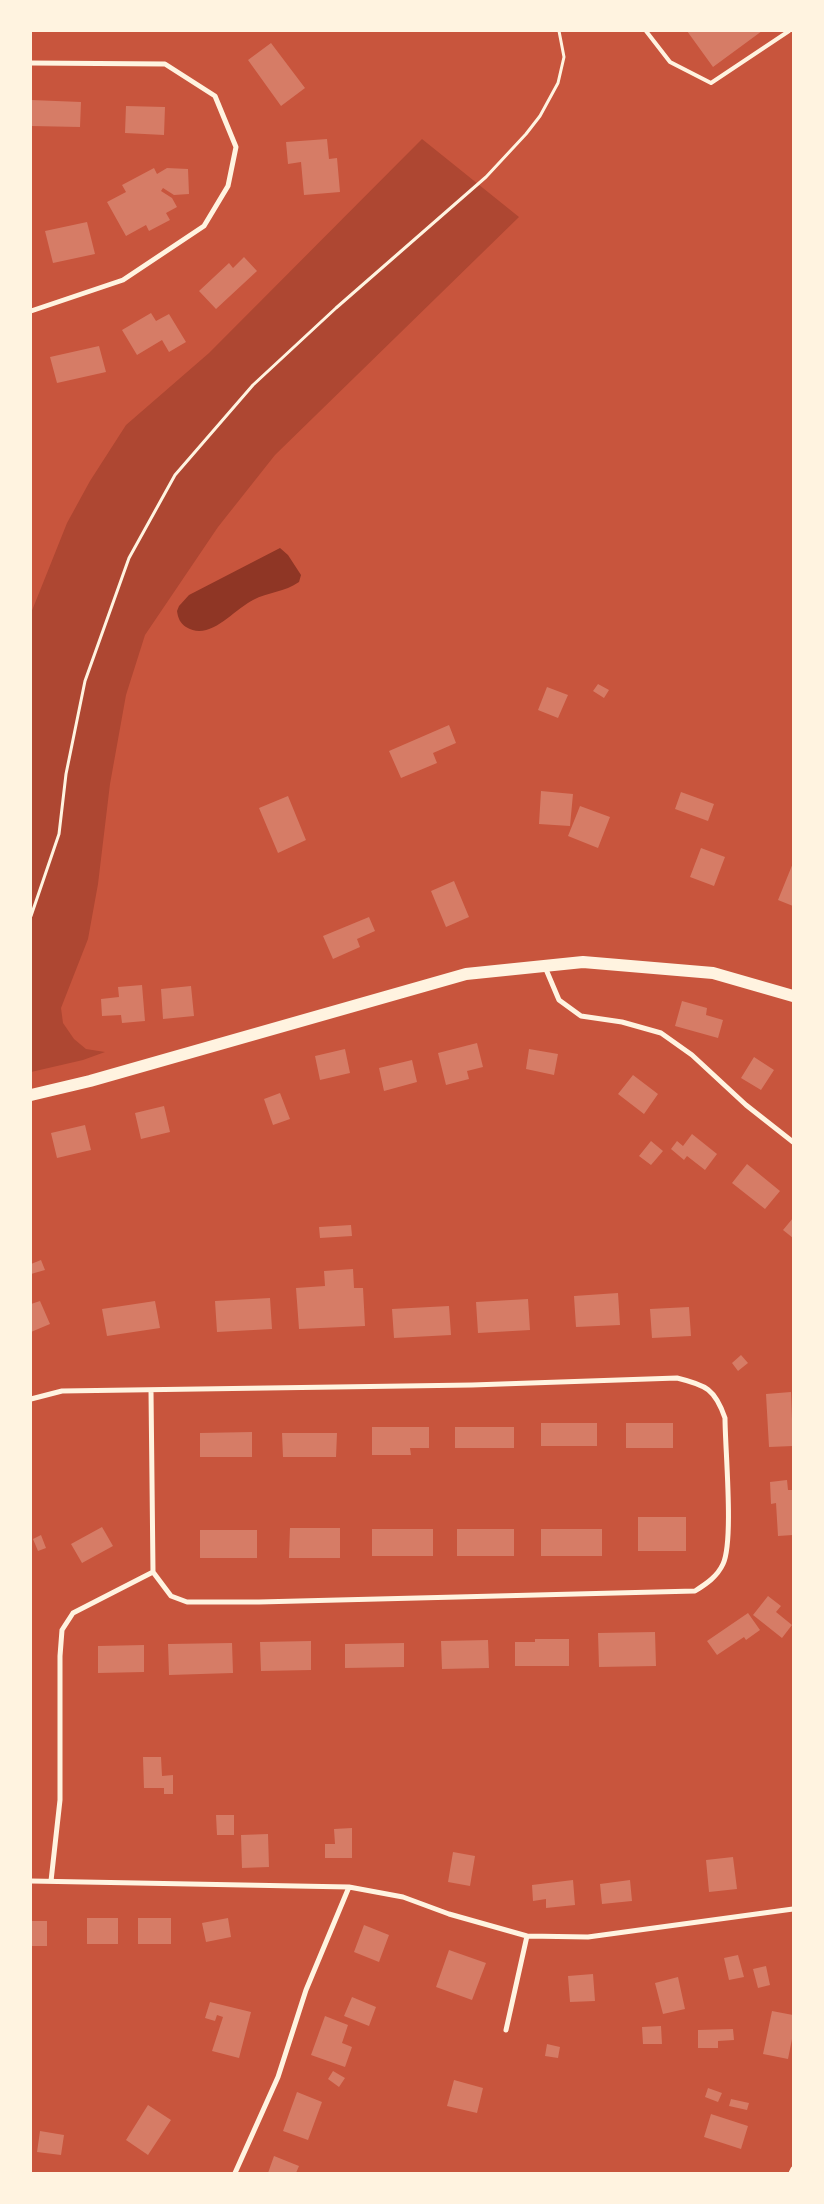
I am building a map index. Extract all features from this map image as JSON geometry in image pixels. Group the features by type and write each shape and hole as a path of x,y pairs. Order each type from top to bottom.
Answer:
{"main road":[{"path":"31,1095 108,1076 466,974 583,962 713,973 793,996"}],"street":[{"path":"31,63 166,64 215,96 236,147 228,186 204,226 123,280 31,311"},
{"path":"545,966 560,1000 581,1016 622,1022 661,1033 692,1055 746,1105 793,1142"},
{"path":"31,1399 62,1392 462,1385 677,1378 703,1384 718,1400 725,1418 728,1539 723,1564 712,1580 695,1591 259,1602 187,1602 171,1596 152,1572 152,1391"},
{"path":"50,1881 60,1800 62,1630 72,1613 152,1572"},
{"path":"31,1881 350,1887 403,1897 449,1914 527,1936 588,1938 793,1909"},
{"path":"235,2173 278,2077 306,1990 350,1887"},
{"path":"506,2030 527,1936"},
{"path":"792,2173 793,2169"}],"lane":[{"path":"646,31 670,62 711,83 789,31"}],"path":[{"path":"31,916 59,834 66,774 85,682 129,558 175,475 253,385 336,308 486,177 540,116 558,83 564,57 559,31"}],"shaded area":[{"path":"422,139 519,217 275,455 218,527 145,635 126,695 110,784 98,884 88,939 61,1008 63,1023 74,1039 86,1049 105,1052 83,1060 31,1072 31,613 67,523 90,481 126,425 209,353"},
{"path":"280,548 288,555 301,575 299,582 288,588 253,600 221,623 204,631 195,631 186,627 181,622 177,611 189,595"}],"building":[{"path":"687,31 762,31 713,67"},
{"path":"271,43 305,88 281,106 248,60"},
{"path":"31,100 81,102 80,127 31,126"},
{"path":"126,106 165,107 164,135 125,133"},
{"path":"327,139 329,159 337,158 340,192 304,195 301,162 288,164 286,142"},
{"path":"154,168 157,174 167,168 188,169 189,194 174,195 163,188 161,191 172,198 177,207 166,213 170,220 149,231 146,225 126,236 107,202 126,192 122,185"},
{"path":"87,222 95,254 53,263 45,231"},
{"path":"244,257 257,271 216,309 199,291 229,263 233,268"},
{"path":"151,313 156,321 169,314 186,342 169,352 162,340 137,355 122,330"},
{"path":"99,346 106,372 57,383 50,357"},
{"path":"598,684 609,690 604,698 593,691"},
{"path":"547,687 568,695 558,718 538,710"},
{"path":"449,725 456,743 433,753 437,763 401,778 389,751"},
{"path":"541,791 573,794 570,826 539,824"},
{"path":"681,792 714,804 708,821 675,809"},
{"path":"288,796 306,840 278,853 259,808"},
{"path":"580,806 610,817 598,848 568,836"},
{"path":"701,848 725,857 714,886 690,877"},
{"path":"793,863 793,906 778,900"},
{"path":"454,881 469,917 446,927 431,891"},
{"path":"369,917 375,931 357,939 360,947 333,959 323,936"},
{"path":"142,985 145,1021 122,1023 121,1015 102,1016 101,999 119,997 118,987"},
{"path":"191,986 194,1016 163,1019 161,989"},
{"path":"682,1001 707,1008 706,1015 723,1020 718,1038 675,1026"},
{"path":"477,1043 483,1067 467,1071 469,1079 446,1085 438,1053"},
{"path":"345,1049 350,1073 320,1080 315,1056"},
{"path":"529,1049 558,1054 554,1075 526,1069"},
{"path":"754,1057 774,1070 761,1090 741,1078"},
{"path":"412,1060 417,1082 384,1091 379,1068"},
{"path":"633,1075 658,1094 644,1114 618,1094"},
{"path":"280,1093 290,1119 273,1125 264,1099"},
{"path":"164,1106 170,1132 141,1139 135,1113"},
{"path":"85,1125 91,1150 57,1158 51,1133"},
{"path":"692,1134 717,1154 705,1170 687,1156 684,1160 671,1149 677,1141 683,1146"},
{"path":"651,1141 663,1151 651,1165 639,1156"},
{"path":"747,1164 780,1191 765,1209 732,1183"},
{"path":"793,1218 793,1238 783,1230"},
{"path":"351,1225 352,1236 320,1238 319,1227"},
{"path":"41,1260 45,1270 31,1274 31,1264"},
{"path":"353,1269 354,1288 363,1288 365,1326 299,1329 296,1288 325,1286 324,1271"},
{"path":"618,1293 620,1325 576,1327 574,1296"},
{"path":"270,1298 272,1329 217,1332 215,1301"},
{"path":"528,1299 530,1330 478,1333 476,1302"},
{"path":"40,1301 50,1324 31,1332 31,1304"},
{"path":"155,1301 160,1328 107,1336 102,1309"},
{"path":"449,1306 451,1335 394,1338 392,1309"},
{"path":"689,1307 691,1336 652,1338 650,1309"},
{"path":"741,1355 748,1363 738,1371 732,1363"},
{"path":"791,1392 793,1446 769,1447 766,1394"},
{"path":"541,1423 597,1423 597,1446 541,1446"},
{"path":"626,1423 673,1423 673,1448 626,1448"},
{"path":"372,1427 429,1427 429,1448 410,1448 411,1455 372,1455"},
{"path":"455,1427 514,1427 514,1448 455,1448"},
{"path":"252,1432 252,1457 200,1457 200,1433"},
{"path":"282,1433 337,1433 336,1457 283,1457"},
{"path":"787,1480 788,1490 793,1490 793,1535 778,1536 776,1503 771,1504 770,1482"},
{"path":"638,1517 686,1517 686,1551 638,1551"},
{"path":"102,1527 113,1546 82,1563 71,1544"},
{"path":"290,1528 340,1528 340,1558 289,1558"},
{"path":"372,1529 433,1529 433,1556 372,1556"},
{"path":"457,1529 514,1529 514,1556 457,1556"},
{"path":"541,1529 602,1529 602,1556 541,1556"},
{"path":"200,1530 257,1530 257,1558 200,1558"},
{"path":"41,1535 46,1548 38,1551 33,1539"},
{"path":"768,1596 781,1606 776,1612 792,1625 782,1638 753,1615"},
{"path":"748,1613 760,1630 746,1640 744,1637 717,1655 707,1641"},
{"path":"655,1632 656,1666 599,1667 598,1633"},
{"path":"535,1639 569,1639 569,1666 515,1666 515,1642 535,1642"},
{"path":"488,1640 489,1668 442,1669 441,1641"},
{"path":"311,1641 311,1670 261,1671 260,1642"},
{"path":"232,1643 233,1673 169,1675 168,1644"},
{"path":"404,1643 404,1667 345,1668 345,1644"},
{"path":"144,1645 144,1672 98,1673 98,1646"},
{"path":"143,1757 161,1757 162,1776 173,1775 173,1794 164,1794 164,1788 144,1788"},
{"path":"216,1815 234,1815 234,1835 217,1835"},
{"path":"352,1828 352,1858 325,1858 325,1844 335,1844 334,1829"},
{"path":"268,1834 269,1867 242,1868 241,1835"},
{"path":"453,1852 475,1856 470,1886 448,1882"},
{"path":"733,1857 737,1889 709,1892 706,1860"},
{"path":"573,1880 575,1905 546,1908 546,1899 533,1901 532,1885"},
{"path":"630,1880 632,1901 602,1904 600,1884"},
{"path":"87,1918 118,1918 118,1944 87,1944"},
{"path":"138,1918 171,1918 171,1944 138,1944"},
{"path":"228,1918 231,1937 206,1942 202,1923"},
{"path":"31,1921 47,1921 47,1946 31,1946"},
{"path":"364,1925 389,1935 379,1962 354,1952"},
{"path":"449,1950 486,1963 472,2000 436,1987"},
{"path":"738,1955 744,1977 729,1980 724,1958"},
{"path":"766,1966 770,1985 758,1988 753,1969"},
{"path":"593,1974 595,2001 570,2002 568,1976"},
{"path":"678,1977 685,2009 663,2014 655,1983"},
{"path":"352,1997 376,2007 369,2026 344,2016"},
{"path":"210,2002 251,2012 239,2058 212,2051 223,2017 217,2015 215,2021 205,2018"},
{"path":"772,2011 793,2015 793,2034 788,2059 763,2054"},
{"path":"325,2016 348,2025 342,2043 352,2047 345,2067 311,2055"},
{"path":"661,2026 662,2044 643,2044 642,2027"},
{"path":"733,2029 734,2040 718,2041 718,2048 698,2048 698,2030"},
{"path":"547,2044 560,2047 558,2058 545,2056"},
{"path":"333,2071 345,2078 339,2087 328,2079"},
{"path":"454,2080 483,2088 477,2113 447,2106"},
{"path":"708,2088 722,2093 718,2102 705,2097"},
{"path":"297,2092 322,2102 308,2140 283,2131"},
{"path":"731,2099 749,2103 747,2110 729,2106"},
{"path":"148,2105 171,2120 148,2155 126,2140"},
{"path":"711,2114 748,2126 741,2149 704,2137"},
{"path":"40,2131 64,2135 61,2155 37,2152"},
{"path":"274,2156 299,2166 296,2173 268,2173"}]}
